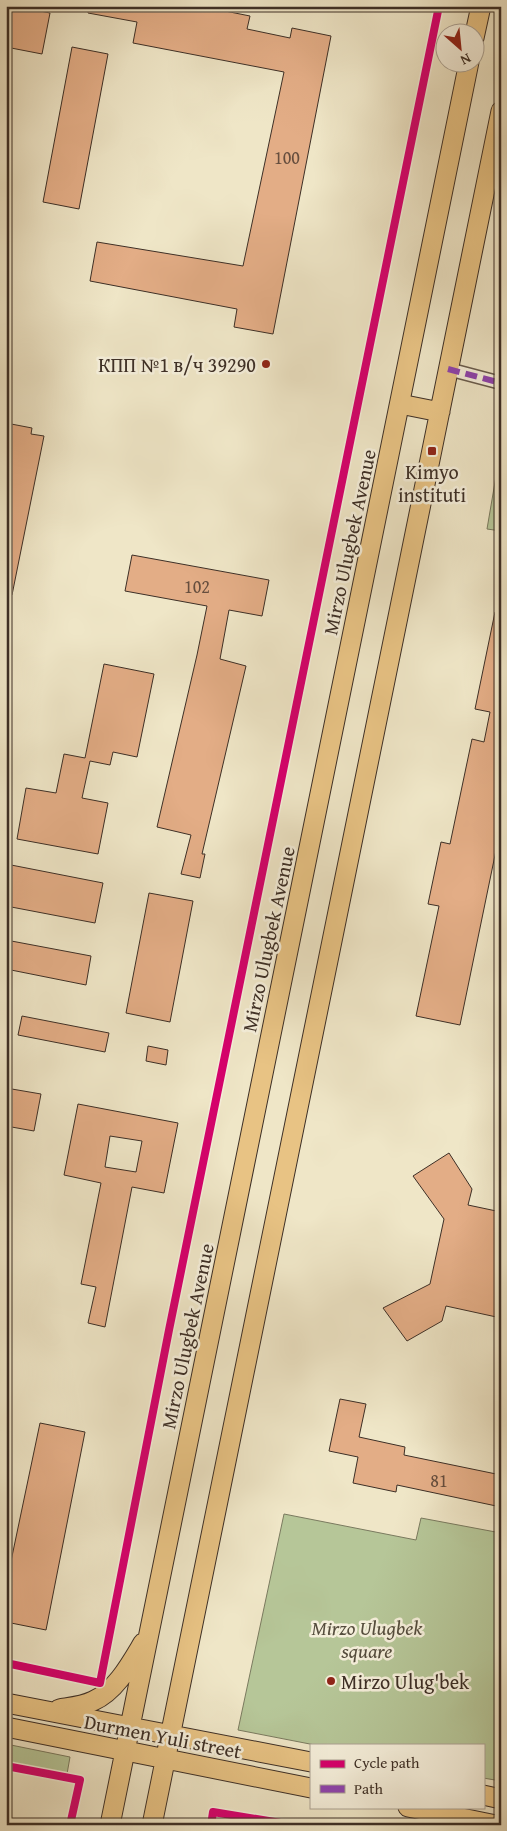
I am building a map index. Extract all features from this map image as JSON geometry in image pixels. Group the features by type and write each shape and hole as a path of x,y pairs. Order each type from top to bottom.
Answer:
{"main road":[{"path":"478,22 481,6"},
{"name":"Mirzo Ulugbek Avenue","path":"110,1825 468,72"},
{"path":"152,1825 501,111"},
{"path":"400,404 440,412"},
{"path":"46,1711 83,1705 105,1694 123,1673 149,1635"},
{"name":"Durmen Yuli street","path":"6,1703 310,1762"},
{"name":"Durmen Yuli street","path":"6,1727 310,1788"},
{"path":"484,1796 501,1799"},
{"path":"413,1808 496,1825"}],"street":[{"path":"448,368 501,383"}],"green space":[{"path":"501,447 501,531 487,529"},
{"name":"Mirzo Ulugbek square","path":"284,1514 416,1540 421,1518 501,1533 501,1781 484,1778 484,1744 310,1744 238,1730"},
{"path":"6,1744 70,1757 67,1774 6,1761"}],"building":[{"path":"6,6 50,13 42,54 6,47"},
{"path":"88,6 200,6 250,16 247,29 290,38 292,28 331,36 273,334 234,327 237,309 90,281 97,242 243,266 284,72 133,43 137,22 88,13"},
{"path":"72,47 108,54 79,209 43,202"},
{"path":"6,423 32,428 31,434 44,436 12,595 6,595"},
{"path":"132,555 269,580 262,616 229,610 220,659 246,666 202,854 205,854 200,878 181,874 191,835 157,827 207,606 125,591"},
{"path":"495,612 501,612 501,826 460,1025 416,1016 439,906 428,904 441,842 450,844 472,739 484,742 490,712 475,709"},
{"path":"104,664 154,674 137,757 113,752 110,765 90,761 82,798 108,803 98,854 17,839 26,788 56,793 64,754 85,758"},
{"path":"6,864 103,883 95,923 6,906"},
{"path":"149,893 193,901 170,1022 126,1013"},
{"path":"6,940 91,956 86,985 6,969"},
{"path":"22,1016 109,1033 105,1052 18,1035"},
{"path":"148,1046 168,1050 166,1065 146,1061"},
{"path":"6,1088 41,1094 34,1131 6,1126"},
{"path":"78,1104 178,1123 164,1193 132,1187 105,1327 88,1323 96,1287 81,1284 101,1183 64,1175","holes":["110,1136 142,1141 136,1172 105,1167"]},
{"path":"449,1153 472,1189 468,1205 501,1212 501,1318 446,1306 442,1321 407,1341 383,1308 430,1284 444,1219 413,1176"},
{"path":"340,1399 366,1404 359,1437 405,1447 404,1455 501,1475 501,1507 397,1485 396,1492 353,1483 358,1457 329,1451"},
{"path":"40,1423 85,1432 46,1630 6,1622 6,1585"}],"marked path":[{"path":"448,369 501,383"}],"cycle path":[{"path":"6,1663 100,1683 169,1330 439,6"},
{"path":"6,1766 80,1780 70,1825"},
{"path":"211,1825 213,1812 293,1825"}],"place":[{"name":"КПП №1 в/ч 39290","path":"266,364"},
{"name":"Kimyo instituti","path":"432,451"},
{"name":"Mirzo Ulug'bek","path":"331,1681"}]}
